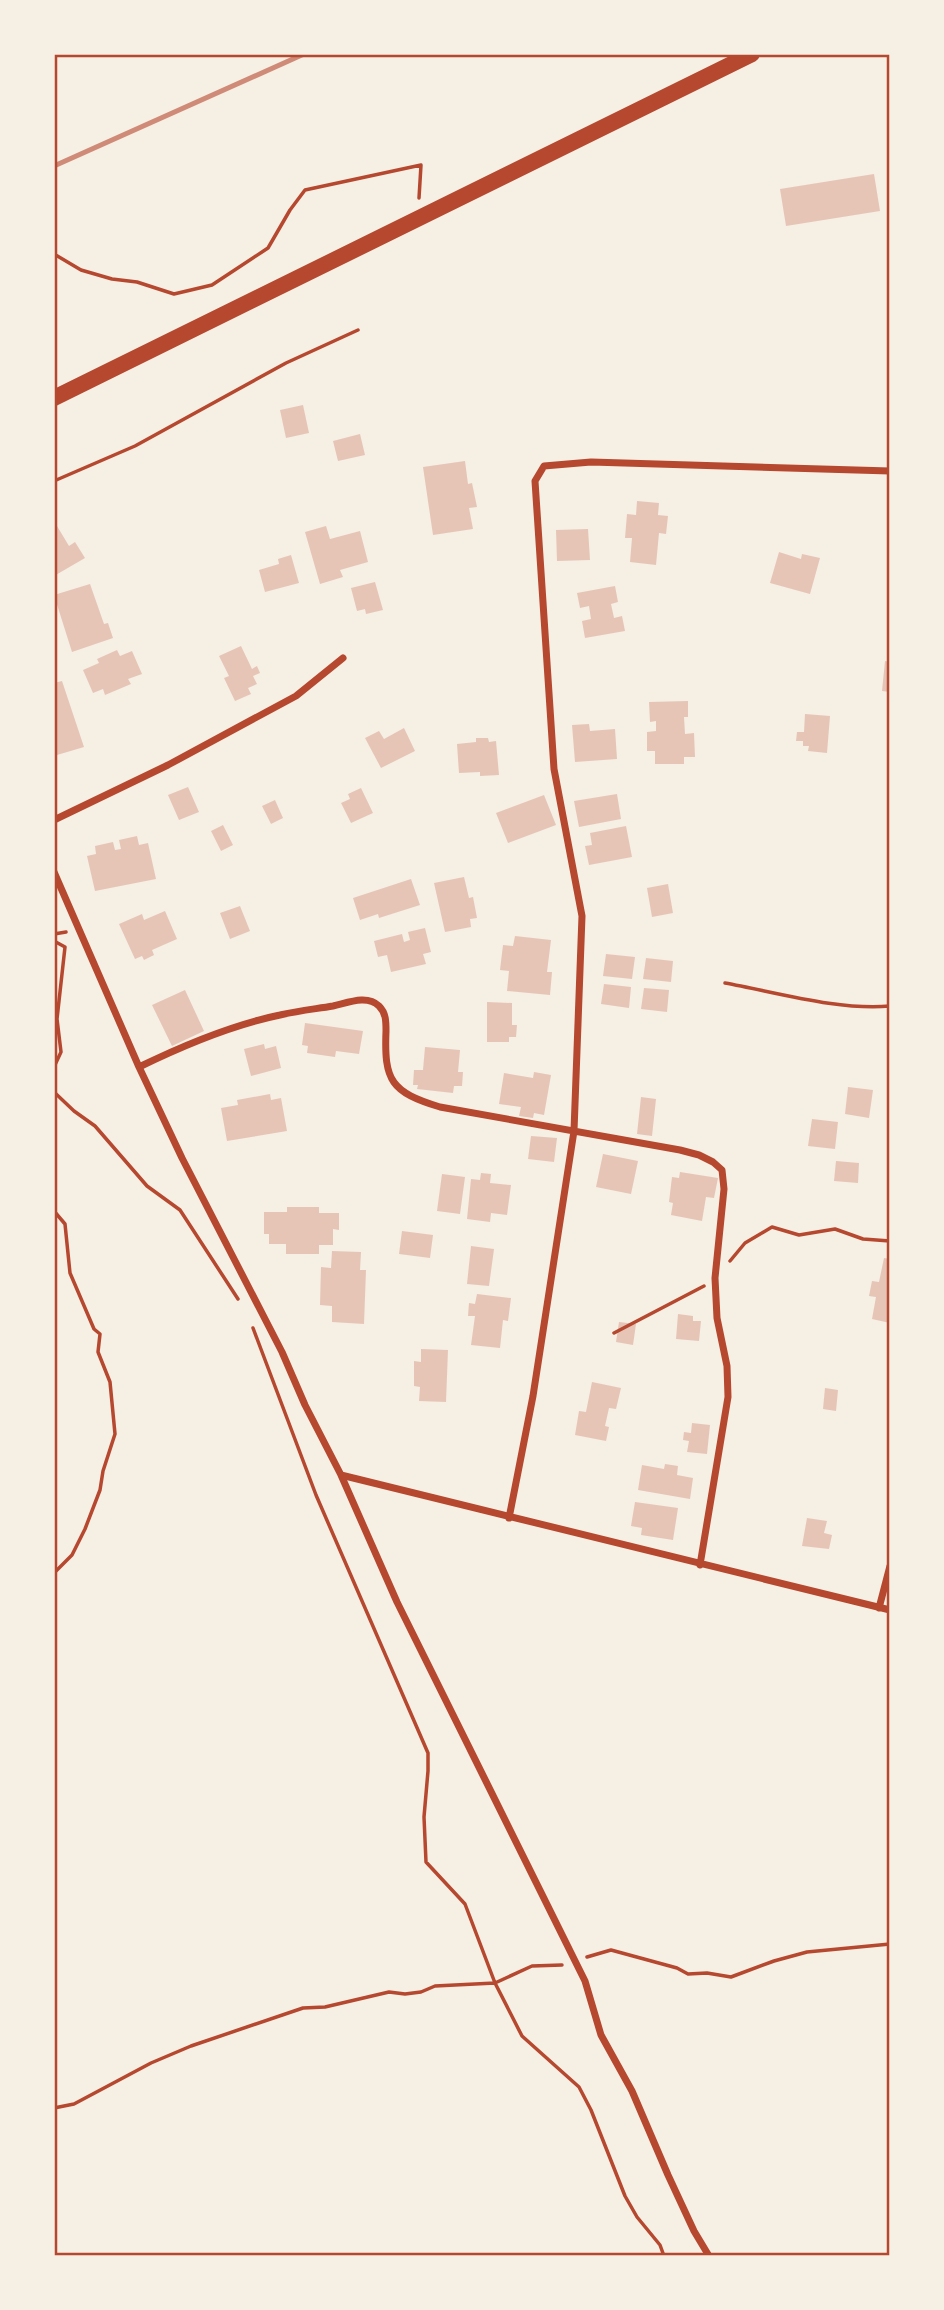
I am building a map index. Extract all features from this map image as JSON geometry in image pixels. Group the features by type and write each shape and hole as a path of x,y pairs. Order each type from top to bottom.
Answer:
{"highway":[{"path":"54,398 752,54"}],"street":[{"path":"509,1518 533,1396 574,1131 582,916 554,769 535,481 544,466 591,463 890,471"},
{"path":"54,820 168,765 296,696 343,658"},
{"path":"54,872 182,1158 282,1352 305,1405 341,1475 397,1602 556,1921 585,1982 601,2035 632,2091 673,2186 709,2256"},
{"path":"139,1067 195,1042 240,1026 278,1015 360,999 376,1003 385,1014 385,1061 391,1079 412,1099 440,1107 699,1155 713,1162 722,1170 724,1189 715,1278 718,1318 727,1366 728,1397 700,1565"},
{"path":"341,1475 890,1610"},
{"path":"879,1608 890,1566"}],"path":[{"path":"54,254 81,270 111,279 136,282 174,294 212,285 268,248 289,210 305,190 421,165 419,217"},
{"path":"54,481 135,446 286,363 358,330"},
{"path":"54,940 65,947 57,1019 61,1052 54,1067"},
{"path":"725,983 818,1000 875,1007 890,1006"},
{"path":"54,1092 95,1126 147,1186 180,1210 242,1305"},
{"path":"54,1211 65,1224 70,1273 94,1329 100,1334 99,1352 110,1382 115,1434 100,1490 85,1529 72,1555 54,1573"},
{"path":"614,1333 715,1278 746,1243 772,1227 799,1235 835,1228 863,1239 890,1241"},
{"path":"253,1328 316,1495 428,1753 424,1817 426,1862 465,1904 495,1983 522,2036 579,2087 591,2110 625,2196 637,2217 660,2245 664,2256"},
{"path":"54,2108 74,2104 151,2063 191,2046 303,2008 325,2007 389,1992 421,1992 435,1986 495,1983 531,1966 565,1965 571,1957 582,1959 601,1951 611,1950 677,1968 688,1974 707,1973 731,1977 807,1952 890,1944"}],"building":[{"path":"874,174 880,211 786,226 780,189"},
{"path":"303,405 309,433 286,438 280,410"},
{"path":"360,434 365,455 338,461 333,441"},
{"path":"465,461 468,484 472,483 477,507 469,508 473,529 433,535 423,467"},
{"path":"637,501 659,503 658,515 668,516 666,534 659,533 656,565 630,562 632,538 625,538 627,514 636,515"},
{"path":"54,521 69,546 75,542 85,558 54,576"},
{"path":"326,526 330,539 360,531 368,562 340,570 343,577 320,584 305,532"},
{"path":"588,529 590,560 557,561 556,530"},
{"path":"779,552 801,559 802,554 820,558 810,594 770,583"},
{"path":"291,555 299,583 265,592 259,570 279,564 278,559"},
{"path":"375,582 383,610 366,614 365,609 357,611 351,588"},
{"path":"90,584 104,624 108,623 113,638 72,652 54,595"},
{"path":"615,586 618,602 611,604 614,618 622,616 625,631 585,638 582,621 591,619 589,606 580,608 577,593"},
{"path":"241,646 252,669 257,666 260,673 253,676 257,684 248,688 251,694 235,701 224,678 229,676 219,656"},
{"path":"117,650 120,656 132,651 142,674 128,679 131,684 105,695 103,689 93,693 83,670 99,663 97,659"},
{"path":"885,661 890,662 890,692 882,691"},
{"path":"62,681 84,747 57,755 54,748 54,683"},
{"path":"688,701 688,717 684,717 685,734 694,733 695,757 684,757 684,764 655,764 655,751 647,751 647,732 656,731 656,721 650,722 649,702"},
{"path":"805,714 830,716 827,753 808,751 809,746 803,746 803,741 796,741 797,732 804,732"},
{"path":"589,724 590,731 615,729 617,759 575,762 572,725"},
{"path":"404,728 415,751 381,768 365,738 379,731 384,739"},
{"path":"476,738 496,741 499,775 459,773 457,744 476,742"},
{"path":"188,787 199,812 179,820 168,795"},
{"path":"361,788 373,813 351,823 341,803 350,799 348,794"},
{"path":"617,794 621,819 579,827 574,801"},
{"path":"544,795 556,825 508,843 496,813"},
{"path":"275,800 283,818 271,824 262,806"},
{"path":"223,825 233,845 221,851 211,831"},
{"path":"626,826 632,857 589,865 585,846 592,845 590,833"},
{"path":"137,836 139,845 148,843 156,879 95,891 87,856 96,854 95,846 113,842 115,850 121,849 119,840"},
{"path":"464,877 469,898 473,897 477,918 470,919 471,927 445,932 434,883"},
{"path":"411,879 420,905 379,918 378,914 360,920 353,898"},
{"path":"668,884 673,913 652,917 647,888"},
{"path":"240,906 250,931 230,939 220,913"},
{"path":"165,911 177,939 152,950 154,955 144,960 142,956 135,959 119,924 142,914 144,920"},
{"path":"425,928 431,952 423,954 426,964 391,972 387,955 378,957 374,941 402,934 404,942 410,940 408,932"},
{"path":"515,936 551,940 547,972 552,972 550,995 507,991 509,971 500,970 503,945 513,946"},
{"path":"606,954 635,957 632,979 603,976"},
{"path":"646,958 673,961 671,982 643,979"},
{"path":"604,984 631,987 629,1008 601,1004"},
{"path":"644,988 669,990 667,1012 641,1009"},
{"path":"185,990 204,1031 172,1046 152,1005"},
{"path":"487,1002 512,1003 512,1025 517,1025 516,1037 509,1037 509,1042 487,1042"},
{"path":"305,1023 363,1031 359,1054 336,1051 335,1057 307,1053 308,1046 302,1045"},
{"path":"264,1044 265,1049 276,1046 281,1068 251,1076 244,1049"},
{"path":"425,1047 460,1050 458,1072 463,1072 462,1086 454,1086 453,1093 417,1089 418,1085 413,1085 414,1070 423,1070"},
{"path":"534,1072 551,1075 544,1115 534,1113 533,1118 519,1116 521,1107 499,1104 504,1073 533,1078"},
{"path":"848,1087 873,1090 869,1118 845,1114"},
{"path":"270,1094 271,1100 281,1098 287,1131 227,1141 221,1108 238,1105 237,1100"},
{"path":"641,1097 656,1099 652,1136 637,1134"},
{"path":"812,1119 838,1122 835,1149 808,1146"},
{"path":"531,1136 557,1138 554,1162 528,1159"},
{"path":"603,1154 638,1161 631,1194 596,1187"},
{"path":"836,1161 859,1163 858,1183 834,1181"},
{"path":"680,1172 718,1178 714,1198 706,1197 702,1221 671,1215 673,1203 669,1202 672,1177 679,1178"},
{"path":"481,1173 491,1174 490,1183 511,1185 507,1215 491,1213 490,1222 467,1219 471,1179 480,1180"},
{"path":"442,1174 465,1177 460,1214 437,1211"},
{"path":"287,1207 319,1207 319,1213 339,1213 339,1230 333,1229 333,1245 319,1245 319,1254 286,1254 286,1244 269,1244 269,1234 264,1234 264,1212 287,1212"},
{"path":"402,1231 433,1235 430,1258 399,1254"},
{"path":"471,1246 494,1249 489,1286 467,1284"},
{"path":"332,1251 361,1252 360,1270 366,1270 364,1324 332,1322 332,1306 320,1305 321,1267 331,1268"},
{"path":"884,1258 890,1259 890,1323 872,1319 876,1297 869,1296 872,1281 879,1282"},
{"path":"477,1294 511,1298 508,1321 503,1320 500,1348 471,1345 475,1316 468,1316 469,1303 475,1304"},
{"path":"678,1314 693,1316 693,1321 701,1321 699,1341 676,1339"},
{"path":"619,1322 636,1324 633,1345 616,1342"},
{"path":"421,1349 448,1350 446,1402 419,1401 420,1387 414,1386 414,1361 421,1362"},
{"path":"592,1382 621,1388 616,1409 609,1408 605,1426 609,1427 606,1441 575,1435 579,1411 586,1412"},
{"path":"825,1388 838,1390 836,1411 823,1409"},
{"path":"692,1423 710,1425 707,1454 687,1452 689,1441 683,1440 684,1432 691,1433"},
{"path":"665,1464 678,1466 677,1475 693,1478 690,1499 638,1490 642,1465 664,1469"},
{"path":"635,1502 678,1508 673,1540 641,1535 642,1528 631,1526"},
{"path":"807,1518 827,1521 824,1533 832,1535 829,1549 802,1546"}],"railway":[{"path":"54,166 304,54"}]}
